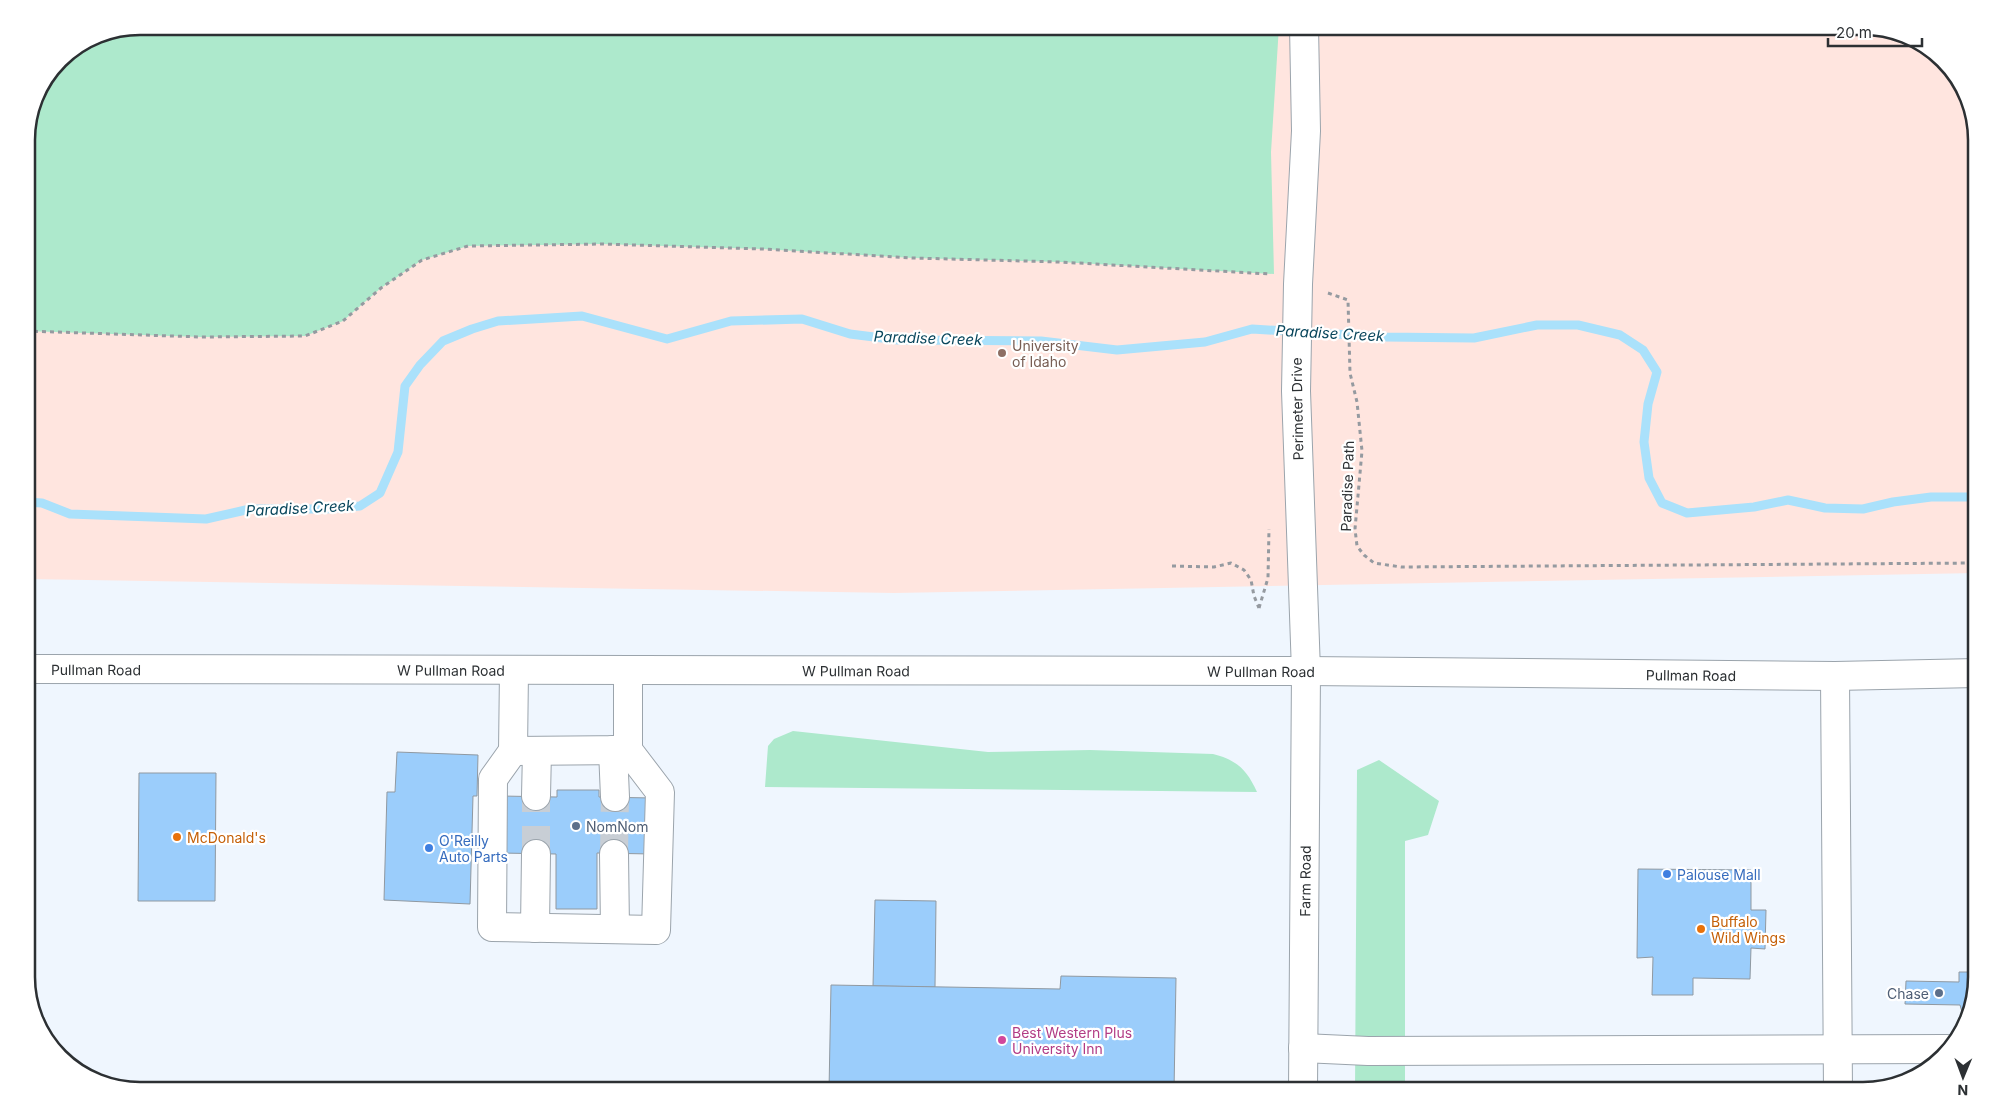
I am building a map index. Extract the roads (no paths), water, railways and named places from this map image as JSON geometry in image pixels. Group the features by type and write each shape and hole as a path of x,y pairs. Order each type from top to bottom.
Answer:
{"main road":[{"name":"Perimeter Drive","path":"1304,35 1306,131 1286,279 1296,391 1306,672"},
{"name":"Pullman Road","path":"35,669 165,669"},
{"name":"W Pullman Road","path":"165,669 1547,674"},
{"path":"514,671 525,751 536,796"},
{"path":"615,797 628,671"},
{"name":"Farm Road","path":"1303,1082 1306,672"},
{"path":"1838,1082 1835,676 1968,673"},
{"name":"Pullman Road","path":"1547,674 1835,676"},
{"path":"621,750 660,792 656,930 492,927 493,779 525,751 621,750"},
{"path":"535,928 536,854"},
{"path":"614,854 615,930"},
{"path":"1303,1048 1368,1051 1939,1049"}],"waterway":[{"name":"Paradise Creek","path":"35,503 42,503 70,514 206,519 250,509 326,509 360,506 380,493 398,452 405,386 420,365 443,341 498,321 582,316 667,339 731,321 802,319 850,334 898,340 1041,341 1117,350 1205,342 1252,329 1384,337 1474,338 1537,325 1578,325 1620,335 1643,350 1657,372 1648,404 1644,442 1649,478 1662,503 1687,513 1754,507 1788,500 1825,508 1863,509 1893,502 1931,497 1968,497"}],"tunnel":[{"path":"536,796 536,854"},
{"path":"614,854 615,797"}],"place":[{"name":"University of Idaho","path":"1002,353"},
{"name":"NomNom","path":"576,826"},
{"name":"McDonald's","path":"177,837"},
{"name":"O'Reilly Auto Parts","path":"429,848"},
{"name":"Palouse Mall","path":"1667,874"},
{"name":"Buffalo Wild Wings","path":"1701,929"},
{"name":"Chase","path":"1939,993"},
{"name":"Best Western Plus University Inn","path":"1002,1040"}]}
